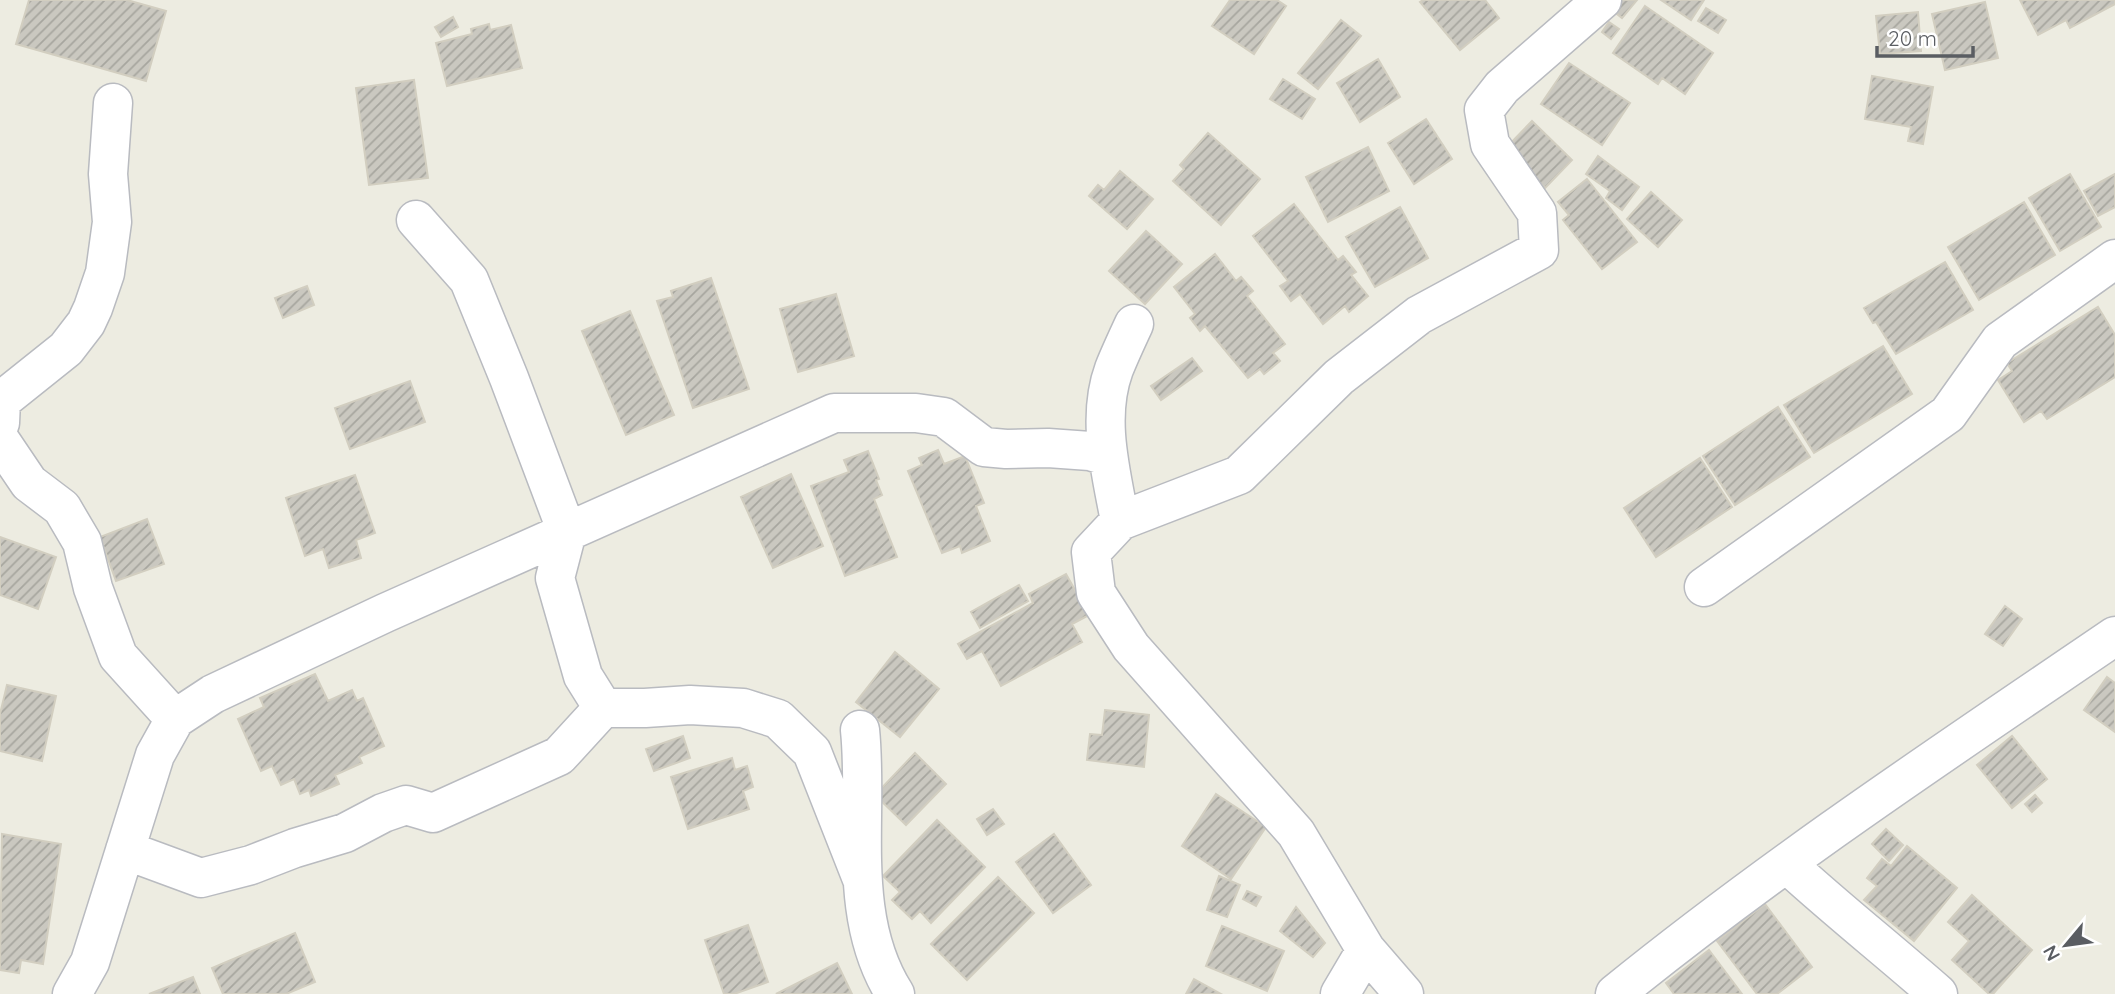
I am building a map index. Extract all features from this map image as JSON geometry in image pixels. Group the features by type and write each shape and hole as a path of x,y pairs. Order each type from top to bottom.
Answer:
{"street":[{"path":"1404,994 1366,950 1296,833 1131,647 1096,593 1091,552 1120,521 1239,475 1339,377 1419,315 1539,250 1537,213 1490,144 1484,110 1502,87 1602,0"},
{"path":"0,423 1,401 66,349 86,323 93,308 105,273 112,222 108,174 113,103"},
{"path":"416,220 469,280 567,532 555,578 583,676 603,708"},
{"path":"1704,587 1948,414 2000,341 2115,259"},
{"path":"1120,521 1107,456 1106,412 1113,372 1134,324"},
{"path":"72,994 90,962 155,754 175,719 213,694 385,613 834,413 916,413 944,417 984,447 1090,451 1107,456"},
{"path":"0,440 29,483 62,508 82,542 93,588 118,656 175,719"},
{"path":"1615,994 1661,956 1888,791 2115,636"},
{"path":"125,850 201,878 251,865 345,833 383,813 406,805 433,813 559,756 603,708 690,705 743,708 778,719 812,752 862,879"},
{"path":"860,730 863,757 862,879 869,935 895,994"},
{"path":"1787,864 1938,994"},
{"path":"1340,994 1366,950"}],"building":[{"path":"29,0 127,0 166,11 146,81 16,44"},
{"path":"1230,0 1277,0 1286,6 1254,54 1212,26"},
{"path":"1485,0 1499,18 1460,50 1420,2"},
{"path":"1620,0 1637,0 1622,18 1612,10"},
{"path":"1661,0 1704,0 1691,20"},
{"path":"2020,0 2115,0 2115,4 2070,28 2066,20 2038,35"},
{"path":"1985,2 1998,58 1945,70 1932,14"},
{"path":"1645,6 1713,53 1685,94 1662,78 1658,84 1613,53"},
{"path":"1706,8 1726,20 1718,33 1698,21"},
{"path":"1918,12 1921,51 1880,54 1876,16"},
{"path":"453,17 458,27 441,37 435,27"},
{"path":"1341,20 1361,36 1318,89 1298,73"},
{"path":"1609,22 1619,29 1611,39 1602,32"},
{"path":"489,24 490,30 511,25 522,68 447,86 436,43 472,34 471,29"},
{"path":"1378,59 1400,97 1360,122 1337,83"},
{"path":"1569,63 1630,103 1602,145 1541,104"},
{"path":"1872,76 1933,87 1923,144 1908,141 1911,127 1865,119"},
{"path":"1283,79 1315,99 1302,119 1270,99"},
{"path":"414,80 428,178 369,185 356,88"},
{"path":"1426,119 1452,159 1414,184 1388,143"},
{"path":"1532,121 1572,160 1545,188 1505,149"},
{"path":"1208,133 1260,179 1221,225 1173,181 1184,169 1180,165"},
{"path":"1368,147 1389,191 1328,222 1306,177"},
{"path":"1598,156 1639,187 1622,210 1606,198 1610,191 1586,174"},
{"path":"1120,171 1153,199 1127,229 1089,196 1098,185 1104,190"},
{"path":"2070,174 2101,227 2060,251 2029,198"},
{"path":"2115,174 2115,207 2098,216 2084,191"},
{"path":"1587,179 1637,242 1602,269 1563,220 1569,215 1558,202"},
{"path":"1651,192 1682,220 1658,247 1627,219"},
{"path":"2024,202 2055,255 1979,300 1948,247"},
{"path":"1294,204 1338,260 1343,256 1356,272 1351,275 1368,296 1349,312 1345,306 1323,324 1300,294 1291,301 1280,286 1288,281 1253,236"},
{"path":"1400,207 1428,258 1375,287 1346,237"},
{"path":"1146,231 1182,264 1145,304 1109,271"},
{"path":"1215,254 1236,281 1241,277 1253,291 1247,296 1285,344 1273,353 1280,361 1264,374 1260,369 1248,378 1205,326 1200,331 1190,318 1195,314 1174,287"},
{"path":"1945,262 1973,310 1896,354 1864,308"},
{"path":"711,278 749,389 693,408 657,301 673,297 671,291"},
{"path":"307,286 314,305 283,318 275,298"},
{"path":"836,294 854,356 798,372 780,309"},
{"path":"2098,307 2115,335 2115,377 2047,419 2041,411 2024,422 1998,380 2012,371 2007,363"},
{"path":"630,311 674,415 626,435 582,331"},
{"path":"1883,346 1912,394 1814,453 1784,405"},
{"path":"1192,358 1202,371 1161,400 1151,386"},
{"path":"410,381 425,422 350,449 335,408"},
{"path":"1778,407 1810,457 1735,505 1703,456"},
{"path":"938,450 944,464 965,456 984,503 976,506 990,541 962,553 960,546 942,553 908,471 922,465 919,458"},
{"path":"868,451 882,495 874,499 897,557 845,576 811,486 849,472 844,460"},
{"path":"1700,458 1732,507 1656,557 1624,508"},
{"path":"791,474 823,546 773,568 741,497"},
{"path":"355,475 375,533 356,540 361,558 329,568 323,549 305,556 286,498"},
{"path":"147,519 164,564 116,581 100,537"},
{"path":"0,537 56,557 38,609 0,595"},
{"path":"1066,574 1089,615 1072,624 1082,642 1001,686 982,651 967,659 958,644 1033,603 1029,594"},
{"path":"1019,585 1028,601 980,628 971,612"},
{"path":"2005,606 2022,619 2003,646 1985,634"},
{"path":"895,652 939,689 900,737 856,702"},
{"path":"315,674 328,701 352,690 357,701 363,698 384,746 359,757 362,763 335,775 339,784 311,796 309,790 300,794 294,779 281,785 272,766 261,771 238,719 264,707 260,698"},
{"path":"2107,677 2115,683 2115,732 2084,710"},
{"path":"7,685 56,696 42,761 0,751 0,714"},
{"path":"1105,710 1149,715 1144,767 1087,760 1090,734 1102,735"},
{"path":"683,736 690,758 654,771 646,749"},
{"path":"2012,736 2047,779 2012,808 1977,765"},
{"path":"915,753 946,784 906,825 875,795"},
{"path":"732,758 735,770 747,766 753,787 743,791 749,809 688,829 671,777"},
{"path":"1216,794 1266,827 1231,879 1182,846"},
{"path":"2035,795 2042,803 2032,812 2025,804"},
{"path":"993,809 1004,824 987,835 977,819"},
{"path":"937,820 985,867 931,923 920,911 912,919 892,900 900,892 883,876"},
{"path":"1886,829 1903,845 1889,861 1872,844"},
{"path":"2,834 61,844 43,964 21,960 19,973 0,970"},
{"path":"1054,834 1091,885 1053,913 1016,862"},
{"path":"1907,846 1957,888 1914,941 1864,900 1877,886 1867,878 1882,859 1891,866"},
{"path":"1219,876 1240,885 1227,917 1207,910"},
{"path":"998,877 1034,913 967,980 931,944"},
{"path":"1247,891 1261,897 1256,906 1243,899"},
{"path":"1972,895 2032,950 1993,994 1989,994 1952,960 1969,941 1948,922"},
{"path":"1765,904 1812,967 1777,994 1757,994 1717,941"},
{"path":"1296,907 1325,943 1313,957 1280,931"},
{"path":"748,925 768,982 734,994 724,994 705,940"},
{"path":"1222,926 1284,951 1267,991 1206,966"},
{"path":"295,933 315,982 286,994 223,994 212,968"},
{"path":"1709,950 1742,994 1674,994 1666,983"},
{"path":"837,963 852,994 776,994"},
{"path":"193,977 200,994 149,994"},
{"path":"1194,979 1221,994 1186,994"}]}
